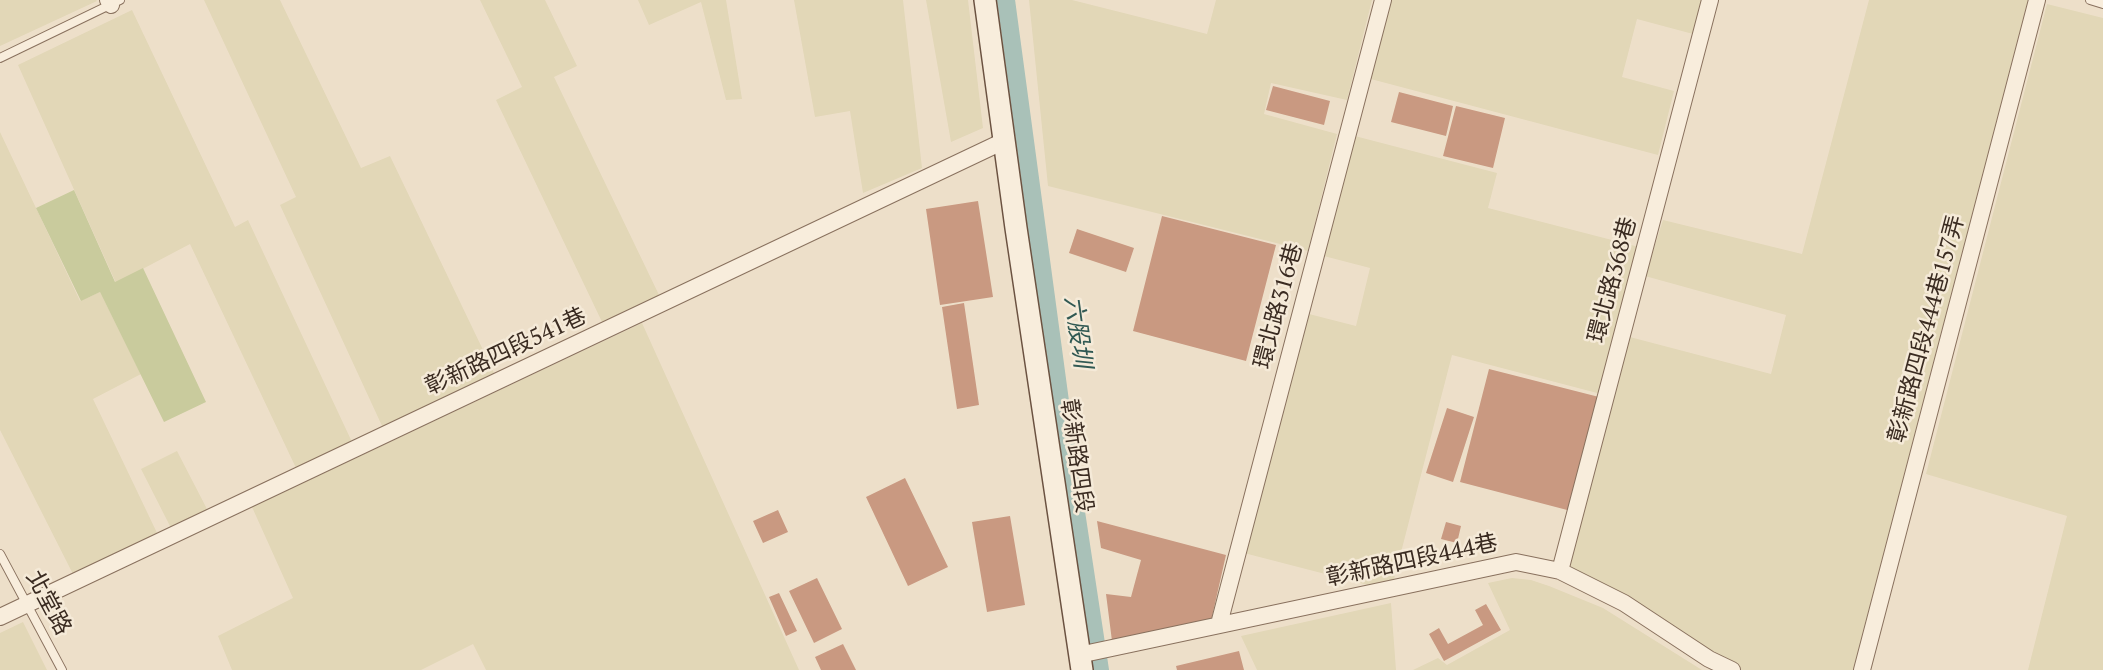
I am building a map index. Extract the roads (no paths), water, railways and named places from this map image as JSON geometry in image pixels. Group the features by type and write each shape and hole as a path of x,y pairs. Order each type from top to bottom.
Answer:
{"street":[{"name":"彰新路四段","path":"985,0 1081,660"},
{"name":"環北路316巷","path":"1219,624 1382,0"},
{"name":"環北路368巷","path":"1560,570 1710,0"},
{"name":"彰新路四段444巷157弄","path":"1862,670 2037,0"},
{"name":"彰新路四段541巷","path":"0,617 1004,141"},
{"name":"彰新路四段444巷","path":"1081,660 1121,646 1516,562 1560,570 1624,603 1709,659 1732,670"}],"lane":[{"path":"2090,0 2103,4"},
{"path":"0,58 113,2"},
{"name":"北堂路","path":"0,554 62,670"}],"waterway":[{"name":"六股圳","path":"1006,0 1066,446 1100,670"}]}
